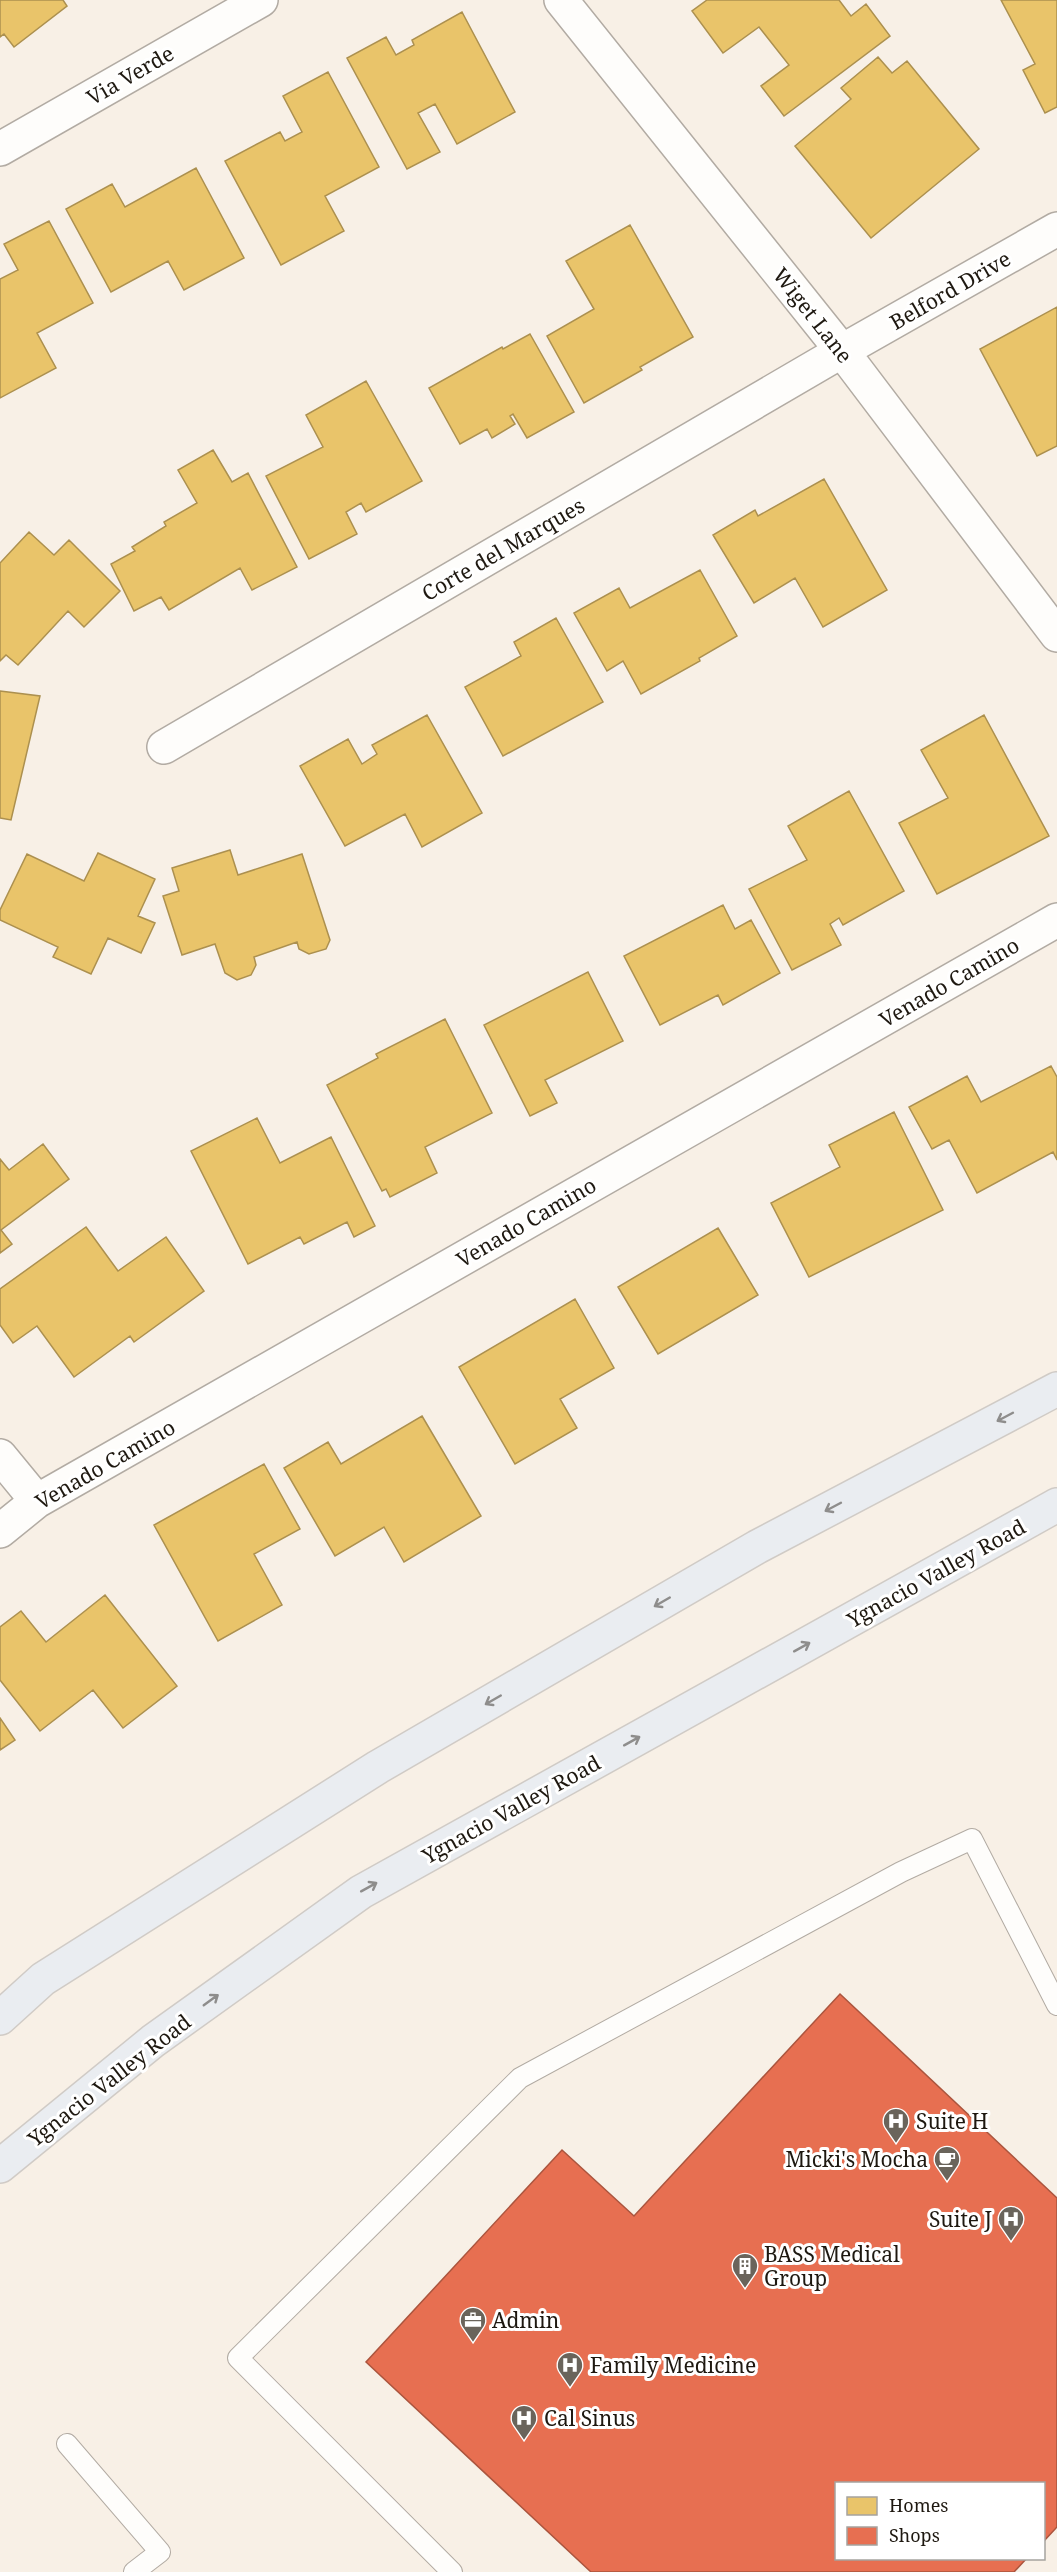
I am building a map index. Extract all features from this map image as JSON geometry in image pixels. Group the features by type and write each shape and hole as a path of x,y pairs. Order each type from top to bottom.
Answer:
{"highway":[{"path":"0,2018 43,1979 378,1767 757,1547 1057,1389"},
{"name":"Ygnacio Valley Road","path":"0,2166 153,2041 361,1892 1057,1505"}],"street":[{"name":"Via Verde","path":"0,149 261,0"},
{"name":"Wiget Lane","path":"561,0 842,351 1057,635"},
{"name":"Belford Drive","path":"842,351 1057,229"},
{"name":"Corte del Marques","path":"164,747 842,351"},
{"name":"Venado Camino","path":"0,1531 37,1501 1057,920"},
{"path":"0,1456 37,1501"}],"lane":[{"path":"452,2572 238,2358 520,2078 901,1872 972,1839 1057,2006"},
{"path":"67,2444 160,2552 134,2572"}],"building: Homes":[{"path":"0,0 63,0 67,6 14,47 4,34 0,37"},
{"path":"707,0 839,0 851,16 866,4 890,36 784,116 761,86 789,65 759,27 723,53 692,11"},
{"path":"1001,0 1057,0 1057,107 1045,113 1023,70 1035,64"},
{"path":"462,12 515,112 457,144 435,104 418,113 440,152 407,169 347,58 386,37 396,55 414,45 412,40"},
{"path":"878,57 892,73 907,61 979,149 871,238 795,146 851,99 841,88"},
{"path":"328,72 379,167 325,196 344,231 281,265 225,161 280,132 285,141 302,132 283,96"},
{"path":"196,168 244,258 184,290 168,261 111,292 66,209 112,184 125,207"},
{"path":"49,221 93,303 37,333 56,368 0,398 0,279 18,270 4,244"},
{"path":"630,225 693,337 640,367 642,370 584,403 547,336 594,309 566,261"},
{"path":"1057,307 1057,446 1037,456 980,349"},
{"path":"530,334 574,412 527,438 513,414 510,416 515,424 492,438 487,429 460,444 429,388"},
{"path":"366,381 422,481 366,512 361,503 346,512 357,534 309,559 266,476 323,447 306,415"},
{"path":"213,450 232,482 248,473 297,567 252,590 240,568 169,610 161,597 134,611 111,564 135,551 132,547 166,526 164,522 197,503 178,470"},
{"path":"824,479 887,590 823,627 795,578 754,603 713,535 755,510 758,516"},
{"path":"29,532 54,555 69,540 120,591 84,627 68,611 18,665 6,655 0,661 0,563"},
{"path":"700,570 737,636 699,658 700,661 641,694 623,661 607,671 574,613 619,588 630,608"},
{"path":"556,618 603,702 503,756 465,687 521,656 514,642"},
{"path":"0,691 40,696 11,820 0,818"},
{"path":"427,715 482,813 422,847 405,814 345,846 300,766 348,739 362,764 377,754 372,745"},
{"path":"984,715 1049,836 937,894 899,823 948,798 921,750"},
{"path":"849,791 904,891 843,925 839,918 830,924 841,945 792,970 749,889 807,860 788,826"},
{"path":"230,850 238,875 302,854 330,940 326,949 309,954 299,949 297,942 254,957 256,965 251,975 237,980 225,973 215,944 182,955 163,896 179,891 172,868"},
{"path":"98,853 155,879 138,916 155,923 141,953 108,938 91,974 53,957 58,947 0,920 0,910 27,854 84,881"},
{"path":"723,905 735,929 751,920 780,973 723,1005 718,995 660,1025 624,956"},
{"path":"588,972 623,1041 545,1080 557,1103 530,1116 484,1025"},
{"path":"445,1019 492,1113 425,1147 437,1173 390,1197 386,1189 382,1191 327,1085 378,1058 376,1054"},
{"path":"1051,1066 1057,1077 1057,1160 1053,1152 977,1193 949,1140 932,1149 909,1107 967,1076 981,1102"},
{"path":"894,1112 943,1210 809,1277 771,1203 840,1167 829,1145"},
{"path":"257,1118 280,1163 331,1137 375,1226 354,1237 347,1222 304,1244 300,1237 248,1264 191,1151"},
{"path":"43,1144 69,1179 1,1230 12,1244 0,1253 0,1159 9,1170"},
{"path":"86,1227 118,1271 166,1237 204,1291 134,1342 130,1336 74,1377 37,1326 13,1343 0,1325 0,1289"},
{"path":"718,1228 758,1295 658,1354 618,1287"},
{"path":"575,1299 614,1368 560,1399 577,1428 515,1464 459,1367"},
{"path":"422,1416 481,1516 404,1562 384,1527 335,1556 284,1468 328,1442 341,1464"},
{"path":"264,1464 300,1529 254,1554 282,1605 218,1641 154,1525"},
{"path":"105,1595 177,1686 123,1728 93,1690 40,1731 0,1680 0,1627 21,1611 46,1642"},
{"path":"0,1718 15,1740 0,1750"}],"building: Shops":[{"name":"BASS Medical Group","path":"840,1994 1057,2198 1057,2527 1045,2540 1045,2482 835,2482 835,2560 1025,2560 1014,2572 591,2572 366,2362 562,2150 634,2216"}],"place":[{"name":"Suite H","path":"896,2144"},
{"name":"Micki's Mocha","path":"947,2182"},
{"name":"Suite J","path":"1011,2242"},
{"name":"BASS Medical Group","path":"745,2289"},
{"name":"Admin","path":"473,2343"},
{"name":"Family Medicine","path":"570,2388"},
{"name":"Cal Sinus","path":"524,2441"}]}
